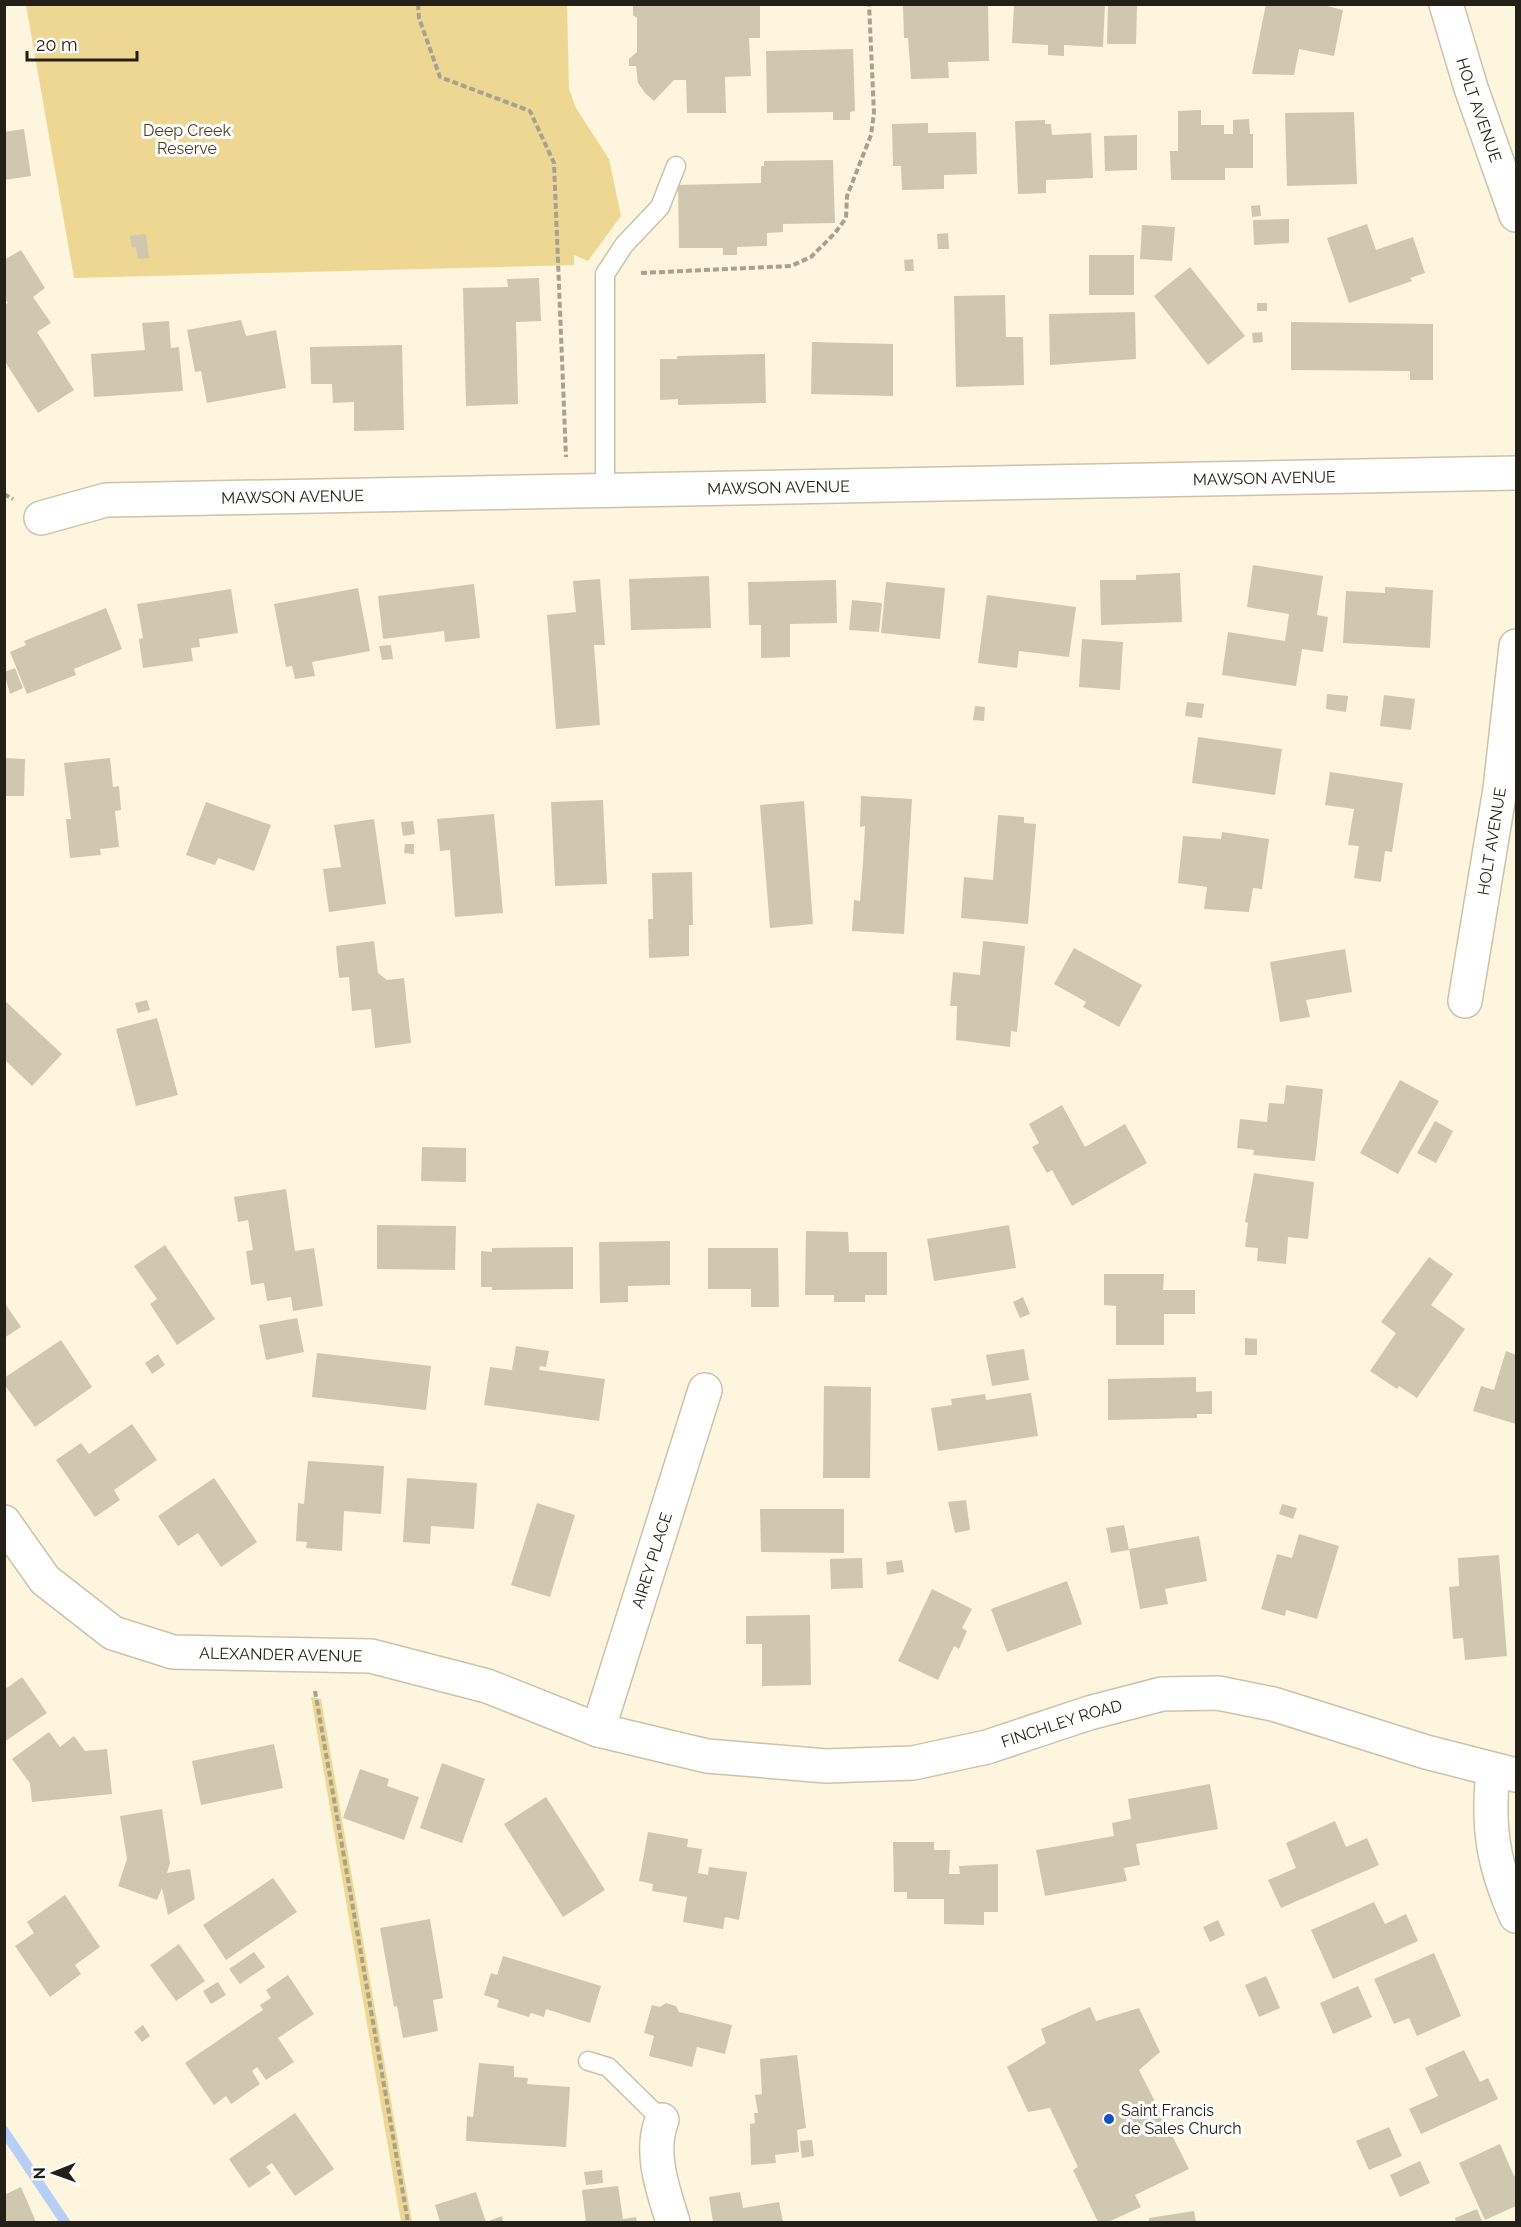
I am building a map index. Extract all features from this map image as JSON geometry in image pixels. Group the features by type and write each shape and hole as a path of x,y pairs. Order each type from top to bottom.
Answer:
{"street":[{"name":"HOLT AVENUE","path":"1446,4 1471,88 1516,215"},
{"name":"MAWSON AVENUE","path":"41,518 106,500 568,493 1516,473"},
{"name":"HOLT AVENUE","path":"1465,1001 1500,789 1516,646"},
{"name":"AIREY PLACE","path":"598,1730 705,1390"},
{"name":"ALEXANDER AVENUE","path":"4,1522 45,1580 113,1633 173,1652 371,1656 487,1686 598,1730"},
{"name":"FINCHLEY ROAD","path":"598,1730 707,1756 826,1766 913,1763 987,1747 1089,1713 1162,1694 1218,1693 1273,1704 1505,1773"},
{"path":"1505,1773 1490,1798 1492,1845 1497,1870 1516,1916"},
{"path":"662,2120 657,2133 656,2146 664,2193 673,2223"}],"lane":[{"path":"605,492 604,274 624,245 660,207 676,166"},
{"path":"588,2061 608,2067 662,2120"}],"path":[{"path":"418,4 419,18 440,77 530,111 554,163 568,493"},
{"path":"604,274 791,266 811,257 835,233 846,218 848,196 872,135 869,4"},
{"path":"309,1655 408,2223"}],"green space":[{"name":"Deep Creek Reserve","path":"26,5 567,5 569,89 576,108 609,159 621,216 588,261 574,255 574,265 74,278"},
{"path":"311,1697 321,1699 412,2222 401,2222"}],"building":[{"path":"633,4 760,4 760,38 749,38 751,76 725,77 726,113 687,113 686,80 674,80 654,101 645,93 638,83 636,66 629,66 629,59 637,52 637,18 633,15"},
{"path":"1014,4 1105,4 1103,47 1064,45 1064,56 1048,55 1048,45 1012,43"},
{"path":"1108,4 1137,4 1136,44 1107,44"},
{"path":"1266,4 1319,4 1343,10 1334,56 1299,49 1294,75 1252,74"},
{"path":"903,5 988,5 989,61 948,62 949,78 911,79 908,38 904,38"},
{"path":"853,49 855,111 850,112 850,120 833,120 833,112 767,113 766,51"},
{"path":"1201,110 1201,125 1224,125 1224,134 1233,134 1233,120 1249,119 1250,134 1253,134 1253,168 1225,168 1225,180 1171,180 1170,151 1178,151 1178,111"},
{"path":"1354,112 1357,184 1287,186 1285,113"},
{"path":"1045,120 1045,124 1051,124 1052,135 1091,133 1093,178 1046,180 1046,193 1018,194 1015,121"},
{"path":"928,123 928,133 976,132 977,174 944,175 944,189 902,190 901,166 893,166 892,124"},
{"path":"24,129 31,176 4,180 4,132"},
{"path":"1137,135 1137,170 1105,171 1104,136"},
{"path":"833,160 835,223 783,224 783,232 767,233 767,246 737,247 737,255 723,255 723,248 679,248 678,185 761,183 761,166 764,166 764,161"},
{"path":"1260,205 1261,216 1252,217 1251,206"},
{"path":"1289,219 1289,243 1254,245 1253,220"},
{"path":"1367,224 1376,250 1413,237 1425,273 1410,278 1412,281 1349,303 1327,238"},
{"path":"1142,225 1175,227 1172,261 1140,259"},
{"path":"948,233 949,249 938,249 937,234"},
{"path":"146,234 149,258 138,259 136,247 132,248 130,236"},
{"path":"21,250 45,288 33,297 51,323 37,332 74,390 38,413 4,360 4,305 8,303 4,298 4,260"},
{"path":"1089,255 1134,255 1134,295 1089,295"},
{"path":"913,259 914,271 905,271 904,260"},
{"path":"1190,267 1245,336 1208,365 1154,296"},
{"path":"539,278 541,321 516,322 518,404 466,406 463,288 508,287 507,279"},
{"path":"1005,295 1006,337 1023,337 1024,385 956,387 954,296"},
{"path":"1257,303 1267,303 1267,311 1257,311"},
{"path":"1135,312 1136,359 1050,365 1049,314"},
{"path":"241,320 246,336 276,330 286,388 207,403 201,371 195,372 187,330"},
{"path":"169,321 171,348 179,347 183,391 94,397 91,354 145,350 142,323"},
{"path":"1291,322 1433,324 1433,380 1410,380 1410,371 1291,370"},
{"path":"1262,332 1263,342 1253,343 1252,333"},
{"path":"812,342 893,344 893,396 811,394"},
{"path":"402,345 404,430 354,431 354,402 333,403 332,384 311,384 310,347"},
{"path":"765,354 766,403 678,405 678,399 660,400 660,359 677,359 677,356"},
{"path":"1253,565 1323,576 1317,615 1328,617 1323,652 1302,649 1296,686 1222,675 1228,632 1285,641 1289,614 1247,607"},
{"path":"1180,573 1182,622 1101,625 1100,580 1136,580 1136,575"},
{"path":"709,576 711,628 631,630 629,579"},
{"path":"600,579 605,645 594,645 600,725 556,729 547,615 576,612 573,581"},
{"path":"836,580 837,623 790,624 790,657 761,658 761,625 749,625 748,582"},
{"path":"886,582 945,588 940,639 881,633"},
{"path":"474,584 480,638 445,642 444,631 383,639 378,596"},
{"path":"1385,587 1433,590 1430,648 1343,643 1346,591 1385,593"},
{"path":"358,588 370,651 312,662 315,676 295,679 292,666 286,667 274,604"},
{"path":"231,589 238,633 199,639 200,647 191,648 193,661 143,668 139,639 143,638 137,604"},
{"path":"987,595 1076,607 1069,657 1019,651 1017,668 978,663"},
{"path":"852,600 882,603 879,632 849,630"},
{"path":"106,608 122,649 74,669 76,675 27,694 10,652 26,645 24,641"},
{"path":"1082,639 1123,642 1120,690 1079,687"},
{"path":"391,645 393,659 382,660 379,646"},
{"path":"15,668 23,688 10,694 4,672"},
{"path":"1327,694 1348,696 1346,712 1326,709"},
{"path":"1384,695 1415,699 1411,730 1380,726"},
{"path":"1187,702 1204,704 1202,718 1185,716"},
{"path":"975,706 985,707 984,721 973,720"},
{"path":"1198,737 1282,749 1275,795 1192,783"},
{"path":"4,758 25,759 24,796 4,796"},
{"path":"110,758 113,787 119,786 121,810 115,811 119,847 100,849 101,855 70,858 66,819 71,819 64,763"},
{"path":"1330,772 1403,783 1392,852 1385,851 1381,882 1354,878 1359,846 1348,845 1354,809 1325,805"},
{"path":"861,796 912,799 904,934 852,931 854,900 860,901 863,863 865,826 860,827"},
{"path":"603,800 607,884 555,886 551,802"},
{"path":"804,801 813,924 770,928 760,805"},
{"path":"206,802 271,825 254,871 218,858 215,865 186,855"},
{"path":"494,814 503,913 455,917 450,850 440,851 437,819"},
{"path":"998,815 1024,817 1024,823 1036,824 1028,924 961,918 964,877 993,880"},
{"path":"374,819 386,904 329,912 323,869 341,867 334,825"},
{"path":"413,821 415,834 403,836 401,822"},
{"path":"1222,832 1269,839 1262,889 1253,888 1249,912 1204,909 1207,887 1178,883 1183,836 1221,839"},
{"path":"405,844 414,844 414,854 404,853"},
{"path":"692,872 693,925 689,925 689,956 649,958 648,919 653,919 652,873"},
{"path":"374,941 378,973 387,980 404,978 411,1043 375,1048 371,1009 352,1011 349,977 339,978 336,946"},
{"path":"983,941 1025,946 1017,1032 1011,1031 1010,1047 956,1040 957,1006 950,1006 953,972 980,975"},
{"path":"1074,948 1142,985 1119,1027 1083,1007 1086,1002 1054,984"},
{"path":"1345,949 1352,992 1306,1000 1310,1017 1280,1022 1270,962"},
{"path":"4,1000 62,1054 32,1086 4,1059"},
{"path":"147,1000 150,1010 138,1013 135,1003"},
{"path":"157,1018 178,1095 136,1106 116,1029"},
{"path":"1400,1080 1439,1101 1398,1174 1360,1153"},
{"path":"1286,1085 1323,1089 1315,1161 1253,1155 1254,1150 1237,1148 1240,1119 1267,1122 1269,1103 1284,1104"},
{"path":"1062,1105 1085,1147 1125,1124 1147,1163 1072,1206 1052,1170 1047,1173 1032,1147 1039,1143 1029,1124"},
{"path":"1435,1121 1453,1131 1436,1163 1417,1153"},
{"path":"422,1147 466,1148 466,1182 421,1181"},
{"path":"1254,1173 1314,1182 1308,1239 1288,1237 1286,1264 1257,1261 1258,1248 1245,1247 1248,1223 1245,1222"},
{"path":"286,1189 295,1251 314,1248 323,1306 293,1311 291,1297 267,1301 264,1283 251,1285 246,1251 253,1250 248,1220 238,1222 234,1197"},
{"path":"377,1225 456,1226 455,1270 377,1269"},
{"path":"1009,1225 1016,1268 934,1281 927,1239"},
{"path":"806,1231 848,1232 849,1252 887,1252 887,1295 865,1295 865,1302 834,1302 834,1295 805,1295"},
{"path":"670,1241 670,1285 628,1286 628,1302 600,1303 599,1242"},
{"path":"165,1245 215,1319 177,1345 150,1304 157,1299 134,1266"},
{"path":"573,1247 573,1289 492,1290 492,1287 481,1287 481,1251 492,1252 492,1248"},
{"path":"708,1248 778,1248 779,1307 751,1307 751,1289 708,1289"},
{"path":"1429,1257 1453,1274 1431,1305 1465,1329 1417,1398 1399,1386 1397,1389 1370,1371 1396,1333 1381,1322"},
{"path":"1104,1274 1164,1274 1163,1290 1195,1290 1195,1314 1164,1314 1164,1345 1116,1345 1116,1306 1104,1305"},
{"path":"1023,1297 1030,1314 1020,1318 1013,1302"},
{"path":"4,1302 21,1327 4,1338"},
{"path":"297,1318 304,1352 266,1360 259,1325"},
{"path":"1245,1338 1257,1339 1257,1355 1245,1355"},
{"path":"61,1340 92,1387 35,1427 4,1384 4,1378"},
{"path":"516,1346 549,1351 546,1367 540,1366 539,1370 605,1379 599,1421 484,1405 490,1367 512,1370"},
{"path":"1024,1349 1029,1380 992,1386 986,1355"},
{"path":"1506,1351 1516,1355 1516,1424 1473,1411 1481,1386 1494,1390"},
{"path":"317,1353 431,1366 426,1410 312,1397"},
{"path":"158,1354 165,1365 152,1374 145,1363"},
{"path":"1196,1377 1196,1392 1212,1391 1212,1414 1197,1414 1197,1418 1108,1420 1108,1379"},
{"path":"824,1386 871,1387 870,1478 823,1478"},
{"path":"1031,1393 1038,1436 938,1451 931,1408 952,1405 951,1399 985,1394 986,1400"},
{"path":"132,1424 157,1460 114,1490 120,1500 95,1517 56,1460 81,1443 89,1454"},
{"path":"308,1461 384,1466 381,1514 344,1511 342,1551 306,1548 307,1542 296,1541 298,1503 304,1504"},
{"path":"214,1478 257,1542 221,1567 198,1533 178,1546 158,1516"},
{"path":"407,1478 477,1483 474,1529 431,1526 430,1544 403,1542"},
{"path":"966,1500 970,1530 955,1533 948,1502"},
{"path":"537,1503 575,1515 550,1597 511,1585"},
{"path":"1282,1504 1297,1508 1293,1519 1279,1514"},
{"path":"760,1509 844,1509 844,1553 761,1552"},
{"path":"1124,1525 1129,1550 1111,1553 1106,1528"},
{"path":"1299,1534 1339,1546 1317,1619 1286,1610 1285,1616 1261,1609 1277,1554 1292,1558"},
{"path":"1199,1536 1207,1581 1165,1589 1168,1604 1140,1609 1129,1549"},
{"path":"1499,1555 1507,1656 1465,1660 1463,1638 1453,1639 1449,1587 1459,1586 1458,1558"},
{"path":"862,1558 863,1588 831,1589 830,1559"},
{"path":"902,1560 904,1572 887,1575 886,1562"},
{"path":"1067,1581 1082,1624 1007,1652 991,1609"},
{"path":"932,1589 972,1609 962,1628 967,1631 959,1649 954,1646 938,1680 898,1661"},
{"path":"810,1615 811,1685 762,1686 762,1644 746,1644 746,1616"},
{"path":"22,1677 47,1713 4,1742 4,1690"},
{"path":"49,1732 60,1747 74,1736 85,1751 107,1749 112,1794 32,1802 30,1783 12,1759"},
{"path":"274,1744 283,1788 201,1805 192,1761"},
{"path":"442,1763 485,1779 462,1843 420,1828"},
{"path":"360,1769 389,1779 387,1786 419,1797 404,1840 343,1818"},
{"path":"1210,1784 1218,1829 1136,1844 1140,1865 1124,1868 1127,1881 1045,1896 1036,1850 1114,1836 1112,1823 1131,1819 1128,1799"},
{"path":"546,1797 605,1890 563,1917 504,1824"},
{"path":"162,1809 170,1863 167,1873 190,1869 195,1899 168,1915 162,1888 157,1900 118,1886 127,1859 120,1816"},
{"path":"1335,1821 1346,1847 1367,1838 1379,1865 1281,1908 1268,1880 1296,1868 1286,1843"},
{"path":"648,1832 688,1839 687,1847 702,1849 698,1873 708,1875 709,1867 747,1872 739,1920 725,1917 723,1929 683,1922 687,1897 652,1891 653,1884 639,1881"},
{"path":"893,1842 934,1842 934,1850 950,1850 949,1874 960,1874 959,1866 998,1864 998,1912 984,1912 984,1925 944,1924 944,1899 907,1899 907,1892 894,1892"},
{"path":"273,1878 297,1912 226,1960 203,1925"},
{"path":"65,1895 100,1947 75,1965 81,1974 50,1997 15,1946 34,1933 27,1922"},
{"path":"1374,1902 1385,1924 1406,1914 1418,1941 1333,1979 1311,1930"},
{"path":"430,1919 443,1998 433,2000 438,2031 403,2038 397,2006 394,2007 380,1928"},
{"path":"1218,1920 1225,1935 1210,1942 1203,1927"},
{"path":"179,1944 205,1981 176,2001 150,1965"},
{"path":"254,1952 265,1967 240,1984 229,1969"},
{"path":"1434,1953 1461,2016 1417,2036 1409,2018 1394,2024 1374,1979"},
{"path":"503,1956 601,1986 590,2023 546,2009 544,2017 531,2013 529,2017 497,2007 499,2000 484,1995 491,1973 497,1975"},
{"path":"288,1975 314,2014 278,2038 294,2062 266,2080 257,2067 252,2071 260,2084 231,2104 226,2096 214,2105 185,2063 263,2010 260,2005 271,1998 266,1990"},
{"path":"1266,1976 1280,2008 1259,2017 1245,1985"},
{"path":"218,1982 226,1995 211,2004 203,1991"},
{"path":"1358,1986 1372,2017 1333,2034 1320,2003"},
{"path":"666,2003 676,2006 679,2012 732,2025 725,2054 697,2047 692,2067 649,2056 654,2036 644,2033 652,2005 660,2007"},
{"name":"Saint Francis de Sales Church","path":"1090,2007 1096,2021 1139,2008 1160,2052 1139,2070 1189,2169 1135,2195 1141,2207 1108,2222 1098,2222 1073,2170 1078,2167 1050,2108 1028,2112 1007,2067 1046,2043 1041,2029"},
{"path":"143,2025 150,2036 142,2042 134,2032"},
{"path":"1464,2050 1480,2082 1488,2078 1498,2099 1421,2134 1409,2109 1438,2096 1425,2068"},
{"path":"797,2055 806,2128 797,2130 799,2152 775,2155 776,2163 751,2165 750,2124 755,2123 754,2113 758,2113 755,2095 762,2094 760,2059"},
{"path":"479,2063 514,2066 514,2077 528,2078 527,2084 570,2087 566,2147 466,2141 467,2116 473,2117"},
{"path":"295,2113 334,2169 295,2196 272,2163 266,2167 271,2173 249,2188 229,2159"},
{"path":"1389,2127 1402,2156 1369,2170 1356,2141"},
{"path":"812,2140 814,2156 802,2158 800,2141"},
{"path":"1500,2144 1514,2176 1516,2175 1516,2206 1485,2220 1459,2163"},
{"path":"1420,2161 1430,2183 1400,2197 1390,2175"},
{"path":"602,2170 603,2183 586,2185 584,2172"},
{"path":"618,2186 623,2219 636,2217 637,2222 586,2222 582,2190"},
{"path":"21,2187 36,2222 4,2222 4,2195"},
{"path":"476,2192 486,2222 440,2222 435,2205"},
{"path":"740,2192 743,2208 779,2202 783,2222 713,2222 709,2197"},
{"path":"1477,2209 1482,2221 1456,2222 1455,2218"},
{"path":"1194,2211 1196,2222 1149,2222 1149,2218"},
{"path":"502,2216 503,2222 486,2222"}],"waterway":[{"path":"4,2131 65,2222"}],"place":[{"name":"Saint Francis de Sales Church","path":"1109,2119"}]}
